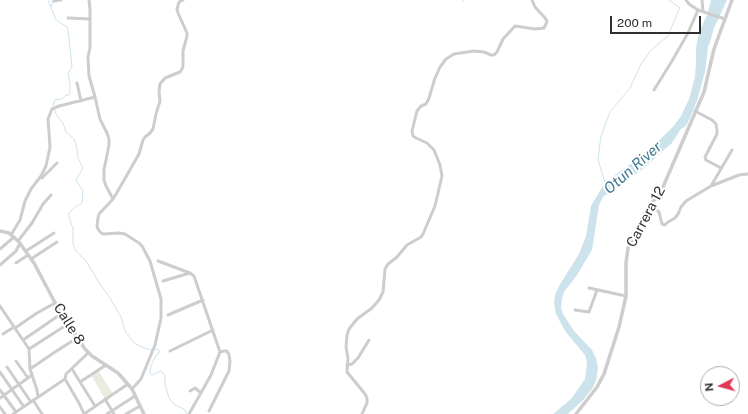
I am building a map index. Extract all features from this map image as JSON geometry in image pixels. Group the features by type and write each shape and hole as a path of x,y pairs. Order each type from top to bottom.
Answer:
{"street":[{"path":"54,1 61,0"},
{"path":"89,0 89,76 100,119 109,139 104,170 104,180 113,199"},
{"path":"132,389 141,379 155,345 161,318 161,299 150,261 142,246 125,234 103,234 98,229 97,222 99,214 113,199 139,154 143,140 153,129 160,101 160,84 165,78 180,72 182,69 183,51 187,33 177,9 179,2 183,0"},
{"path":"362,414 367,403 367,398 347,372 348,358 346,340 349,329 356,319 372,308 379,300 383,292 384,274 388,264 397,258 407,245 421,237 423,234 435,206 442,176 440,165 434,150 422,140 413,136 412,131 417,111 421,106 426,104 435,78 446,59 454,54 474,51 494,55 503,39 515,26 535,29 544,28 547,21 535,8 532,0"},
{"path":"686,0 698,10 725,19"},
{"path":"702,0 703,11"},
{"name":"Carrera 12","path":"576,414 601,382 619,327 626,296 626,263 628,248 648,207 663,187 704,92 714,49 732,0"},
{"path":"654,90 688,33 698,10"},
{"path":"68,18 90,19"},
{"path":"77,83 81,101"},
{"path":"0,249 12,236 20,220 31,190 46,166 50,147 48,119 53,109 59,106 95,97"},
{"path":"695,112 712,120 716,124 717,134 705,157 706,160 721,168"},
{"path":"711,186 732,150"},
{"path":"36,183 57,164"},
{"path":"648,207 656,209 659,212 662,224 665,225 675,218 686,201 711,186 738,175 748,174"},
{"path":"0,265 16,251 19,242 32,224 43,204 52,195"},
{"name":"Calle 8","path":"0,231 9,233 19,242 31,259 61,314 77,338 88,353 118,373 128,384 144,414"},
{"path":"16,263 54,233"},
{"path":"31,259 57,242"},
{"path":"158,261 190,273 194,276 220,352 211,375 189,414"},
{"path":"164,281 190,273"},
{"path":"589,288 626,296"},
{"path":"575,310 589,312 597,290"},
{"path":"168,316 202,300"},
{"path":"4,334 55,303"},
{"path":"0,306 30,349 30,369 38,397"},
{"path":"23,340 61,314"},
{"path":"30,349 68,324"},
{"path":"170,351 212,330"},
{"path":"30,369 77,338"},
{"path":"347,365 352,364 358,358 369,340"},
{"path":"209,411 229,371 229,355 227,351 224,350 220,352"},
{"path":"0,390 15,413 65,379 66,374 88,353"},
{"path":"16,360 28,378"},
{"path":"80,382 106,365"},
{"path":"7,367 42,414"},
{"path":"72,369 95,406"},
{"path":"0,372 24,407"},
{"path":"0,398 32,375"},
{"path":"65,379 84,414 128,384"},
{"path":"190,390 197,387 201,393"},
{"path":"107,414 113,412 135,396"},
{"path":"105,399 113,412"},
{"path":"126,414 140,406"},
{"path":"0,409 5,414"}],"shaded area":[{"path":"98,370 113,394 105,399 91,375"}],"water":[{"name":"Otun River","path":"711,0 727,0 714,28 708,47 705,72 697,101 686,126 681,129 671,144 643,169 603,197 599,205 592,250 577,275 564,292 561,307 563,314 574,331 592,350 596,358 598,368 596,381 592,389 583,400 568,414 553,414 571,399 585,379 587,362 585,355 565,331 556,314 554,303 555,295 579,254 586,236 591,206 603,186 619,172 644,155 672,128 681,116 689,99 695,77 698,37"}],"waterway":[{"path":"48,0 56,20 67,27 72,67 68,73 70,93 62,99 55,100 53,106"},
{"name":"Otun River","path":"605,183 598,159 601,136 610,112 630,88 641,64 651,50 668,36 680,8 669,0"},
{"path":"51,7 53,1"},
{"path":"54,109 57,116 63,123 66,132 74,139 78,158 83,168 76,180 83,191 82,203 69,213 73,229 73,244 76,251 86,261 108,295 121,317 125,331 134,343 151,350 159,350 159,353 156,355 151,366 150,373 152,375 161,371 163,373 165,376 165,384 169,398 175,405 184,409 187,414"}]}
